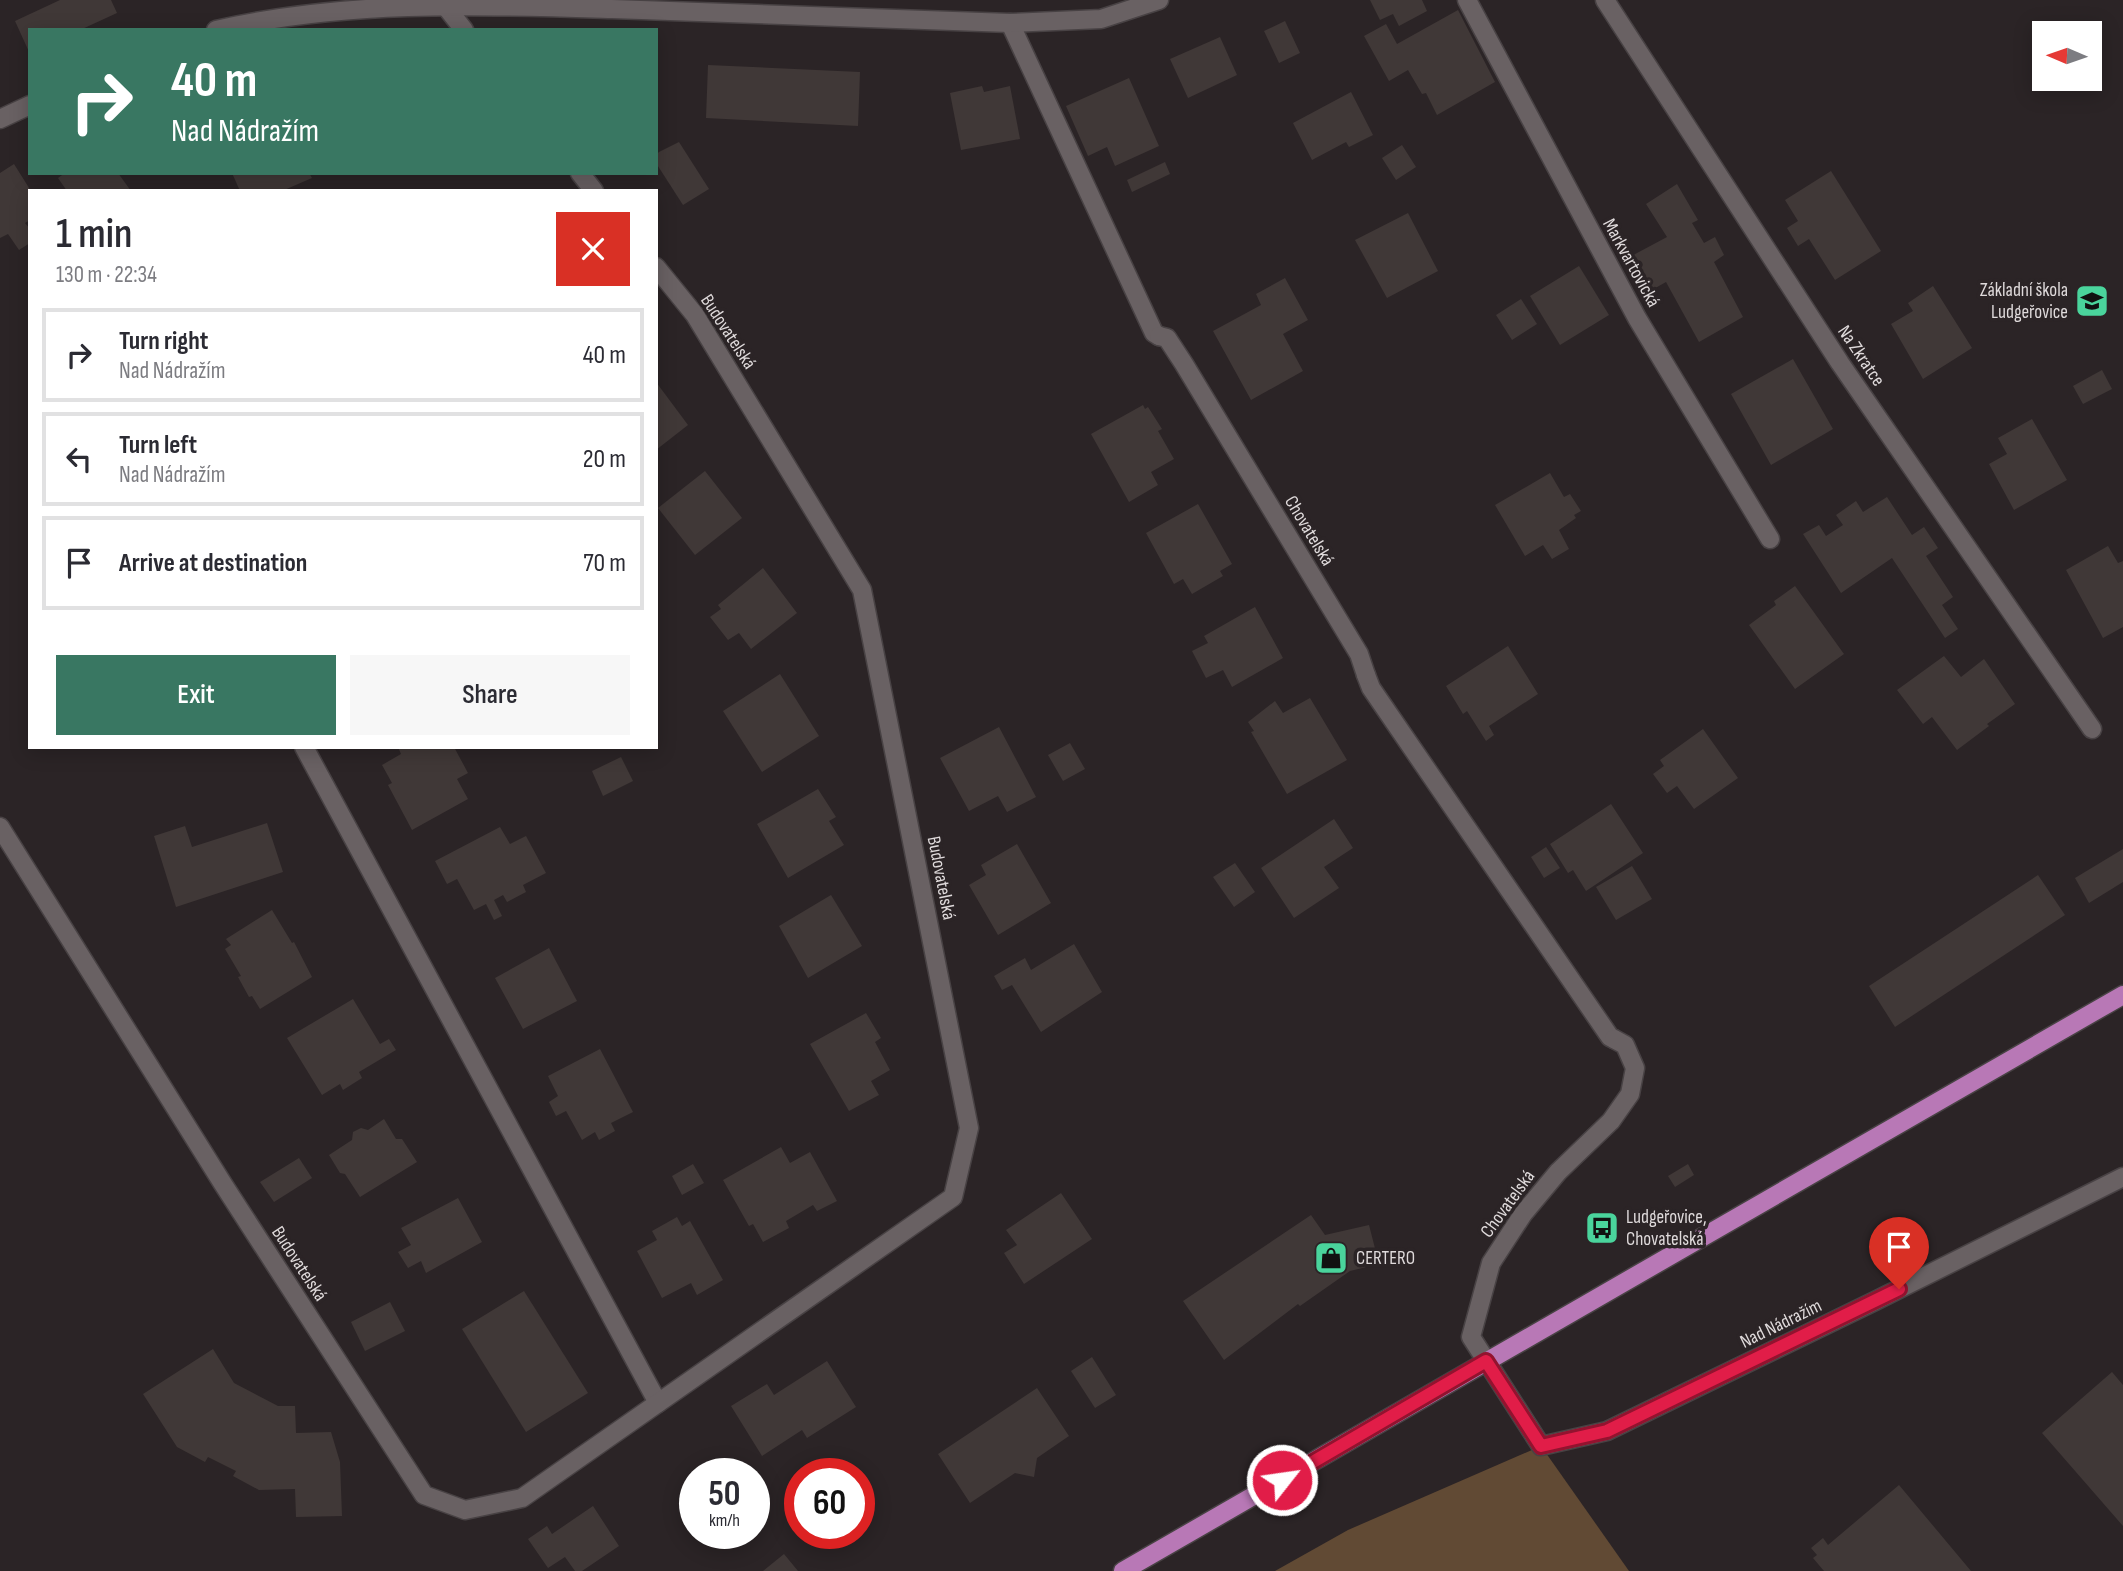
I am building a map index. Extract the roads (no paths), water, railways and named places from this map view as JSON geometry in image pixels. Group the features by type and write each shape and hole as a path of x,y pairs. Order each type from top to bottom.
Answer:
{"main road":[{"path":"1123,1571 2123,995"}],"street":[{"path":"223,28 257,19 330,10 443,4 1010,23 1101,19 1159,0"},
{"name":"Markvartovická","path":"1467,0 1637,318 1770,539"},
{"name":"Na Zkratce","path":"1605,0 1840,363 2092,729"},
{"path":"443,4 462,28"},
{"name":"Chovatelská","path":"1010,23 1154,333 1167,338 1184,364 1359,654 1371,688 1610,1037 1625,1045 1635,1068 1630,1094 1611,1121 1558,1172 1523,1214 1491,1263 1471,1336 1486,1361"},
{"path":"0,119 28,106"},
{"path":"582,175 592,189"},
{"name":"Budovatelská","path":"0,827 223,1184 424,1494 465,1510 522,1498 953,1196 969,1128 862,590 695,315 658,269"},
{"path":"304,749 657,1403"},
{"name":"Nad Nádražím","path":"1486,1361 1541,1446 1607,1431 2123,1177"}],"place":[{"name":"Základní škola Ludgeřovice","path":"2092,301"},
{"name":"Ludgeřovice, Chovatelská","path":"1602,1228"},
{"name":"CERTERO","path":"1331,1258"}]}
